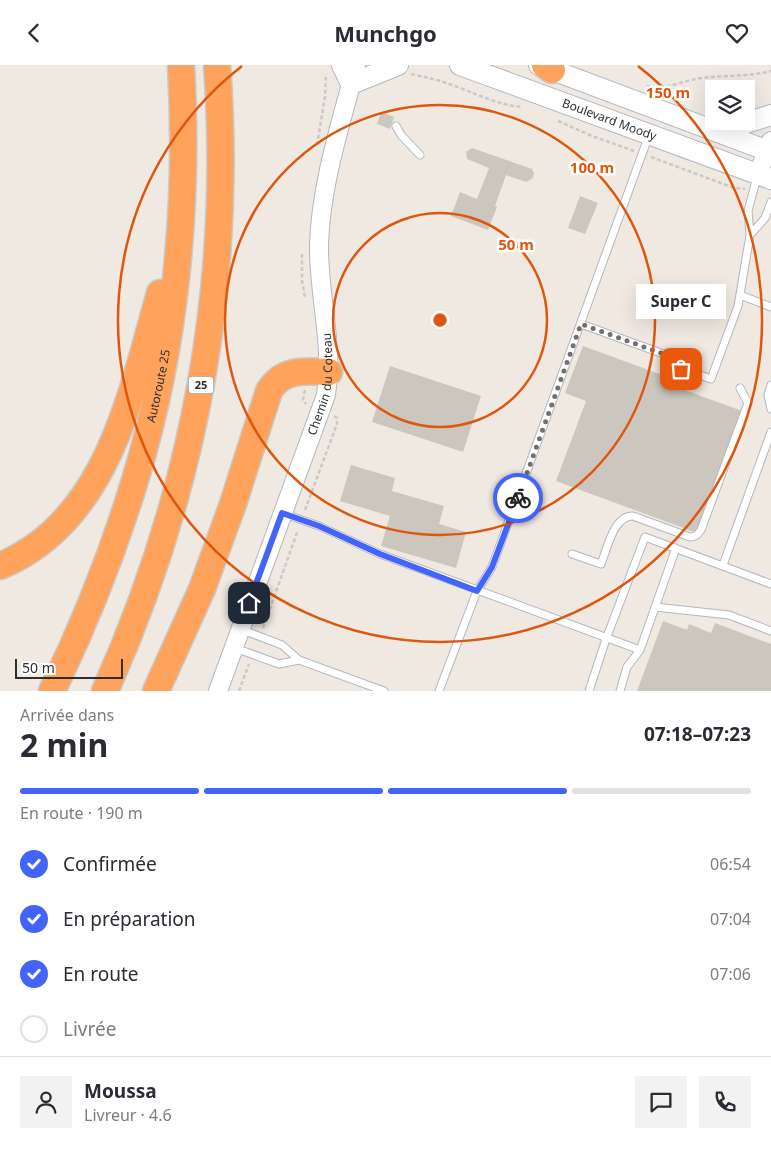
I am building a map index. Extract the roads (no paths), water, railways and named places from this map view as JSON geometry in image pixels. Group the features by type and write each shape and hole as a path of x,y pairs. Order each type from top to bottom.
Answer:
{"highway":[{"name":"Autoroute 25","path":"52,691 79,634 103,575 138,471 153,413 173,300 180,223 183,135 181,65"},
{"name":"25","path":"105,691 126,640 166,528 192,433 202,379 214,296 219,221 221,139 217,65"},
{"path":"0,566 31,550 56,530 80,503 99,473 126,411 180,223"},
{"path":"156,691 205,580 233,504 269,391 277,381 292,373 301,371 329,372"}],"main road":[{"path":"342,65 353,74 401,69"},
{"name":"Boulevard Moody","path":"460,65 765,176"},
{"path":"545,67 718,132 770,148"},
{"path":"718,132 771,115"}],"street":[{"name":"Chemin du Coteau","path":"218,691 323,404 329,372 320,268 320,223 326,183 353,74"},
{"path":"765,176 770,148"}],"lane":[{"path":"396,126 401,135 420,155"},
{"path":"438,691 477,591 492,567 649,135"},
{"path":"581,324 669,356 681,369 711,379 738,306 750,235 748,211 765,176"},
{"path":"750,235 765,218 771,202"},
{"path":"740,295 771,307"},
{"path":"771,385 768,395 771,409"},
{"path":"572,553 601,564 618,523 628,516 633,516 690,537 698,535 748,403 740,389"},
{"path":"722,565 771,432"},
{"path":"282,513 319,526 380,554 640,650"},
{"path":"589,691 606,639 645,537 771,584"},
{"path":"620,691 627,667 640,650 676,548"},
{"path":"656,607 729,615 771,631"},
{"path":"240,629 282,645 299,660 384,691"},
{"path":"233,647 279,664 299,660"}],"place":[{"name":"Super C","path":"681,369"}]}
